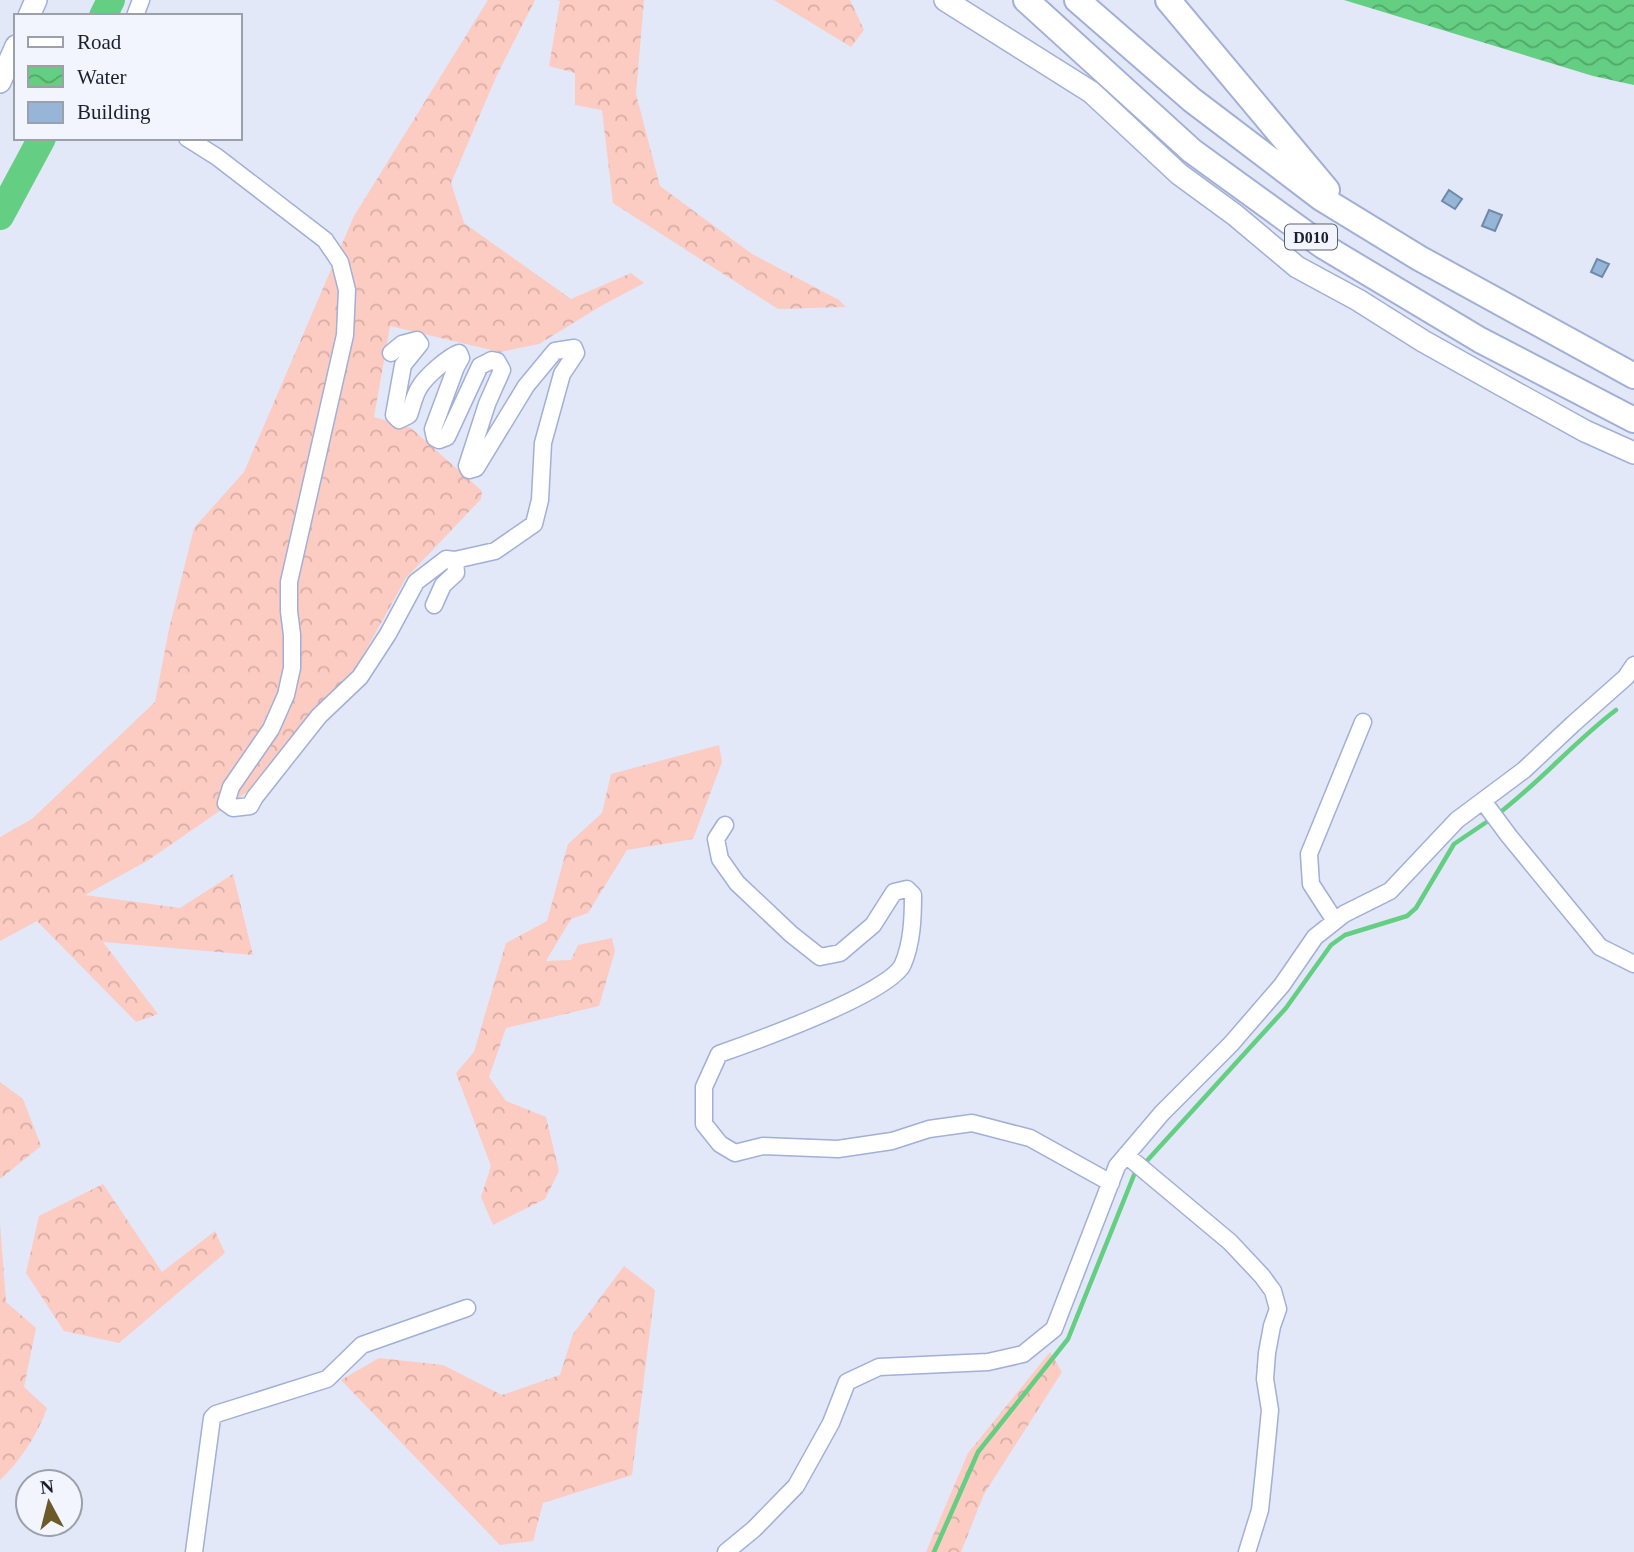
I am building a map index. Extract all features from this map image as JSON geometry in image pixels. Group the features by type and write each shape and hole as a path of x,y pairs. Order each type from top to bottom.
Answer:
{"highway":[{"name":"D010","path":"1026,0 1192,151 1323,246 1480,340 1634,420"},
{"name":"D010","path":"1077,0 1192,100 1321,198 1419,258 1634,376"},
{"path":"1168,0 1345,212"}],"main road":[{"path":"945,0 1091,92 1179,174 1235,215 1297,267 1585,431 1634,453"},
{"path":"0,82 14,50"}],"street":[{"path":"190,140 217,157 325,240 340,262 347,290 345,335 289,582 292,668 286,695 271,729 231,788 226,803 233,808 250,806 319,716 360,677 388,634 416,582 446,559 455,560 495,551 534,524 540,500 543,443 562,374 576,353 575,348 555,351 526,386 476,468 470,470 467,466 502,370 497,361 492,360 480,366 447,437 439,440 435,438 433,429 461,358 459,354 456,353 445,361 420,386 409,415 399,421 394,415 404,365 420,344 417,340 402,344 391,353"},
{"path":"434,605 443,585 456,573 455,560"},
{"path":"726,1552 754,1529 796,1486 831,1423 848,1382 879,1367 988,1362 1023,1354 1054,1329 1117,1166 1162,1113 1240,1034 1282,985 1315,937 1344,914 1390,891 1457,820 1524,770 1626,677 1634,665"},
{"path":"1335,921 1311,884 1309,854 1363,722"},
{"path":"1483,801 1600,947 1634,964"},
{"path":"724,825 716,839 720,859 737,883 791,934 820,957 840,953 873,925 894,892 907,889 913,895 913,924 902,967 889,979 843,1005 719,1054 704,1087 704,1124 720,1144 735,1153 763,1146 838,1149 892,1141 929,1129 972,1123 1030,1138 1111,1183"},
{"path":"1126,1155 1230,1242 1273,1291 1278,1309 1267,1353 1265,1379 1270,1410 1264,1472 1260,1510 1247,1552"},
{"path":"194,1552 212,1418 216,1414 327,1379 362,1345 467,1308"}],"green space":[{"path":"488,0 535,0 496,77 451,183 464,223 571,299 631,273 644,283 539,344 500,352 390,326 374,417 411,428 482,491 481,499 406,578 357,666 324,701 253,788 147,861 85,895 180,908 233,874 253,955 103,942 158,1014 136,1022 37,921 0,941 0,837 32,819 155,702 169,629 194,528 244,472 354,216"},
{"path":"557,0 644,0 636,94 660,186 752,254 839,300 846,307 778,309 613,203 602,110 575,105 575,73 549,66 560,1"},
{"path":"774,0 850,0 864,30 851,47"},
{"path":"719,745 722,762 693,839 627,850 588,913 571,919 546,961 571,960 578,945 612,938 615,951 599,1006 506,1028 489,1077 506,1101 546,1117 559,1171 545,1199 493,1225 481,1197 491,1166 456,1073 474,1052 506,943 547,921 568,844 602,813 611,774"},
{"path":"0,1082 23,1099 41,1146 0,1179"},
{"path":"103,1184 162,1272 215,1231 225,1253 119,1343 64,1331 26,1273 39,1216"},
{"path":"0,1222 6,1302 36,1328 24,1387 47,1408 28,1447 0,1480"},
{"path":"624,1266 655,1290 632,1475 543,1503 533,1541 500,1545 341,1380 379,1358 443,1365 502,1395 560,1375 573,1334"},
{"path":"1050,1352 1062,1372 984,1494 961,1552 926,1552 968,1453"}],"water":[{"path":"1344,0 1634,0 1634,85 1593,76"}],"building":[{"path":"1449,190 1462,199 1455,209 1442,201"},
{"path":"1489,210 1502,215 1495,231 1482,226"},
{"path":"1597,259 1609,264 1602,277 1591,272"}],"waterway":[{"path":"104,14 111,0"},
{"path":"0,216 41,140"},
{"path":"1498,814 1616,710"},
{"path":"1144,1164 1286,1008 1331,945 1345,935 1407,916 1416,908 1454,844 1491,819"},
{"path":"934,1552 978,1452 1068,1339 1138,1170"}]}
